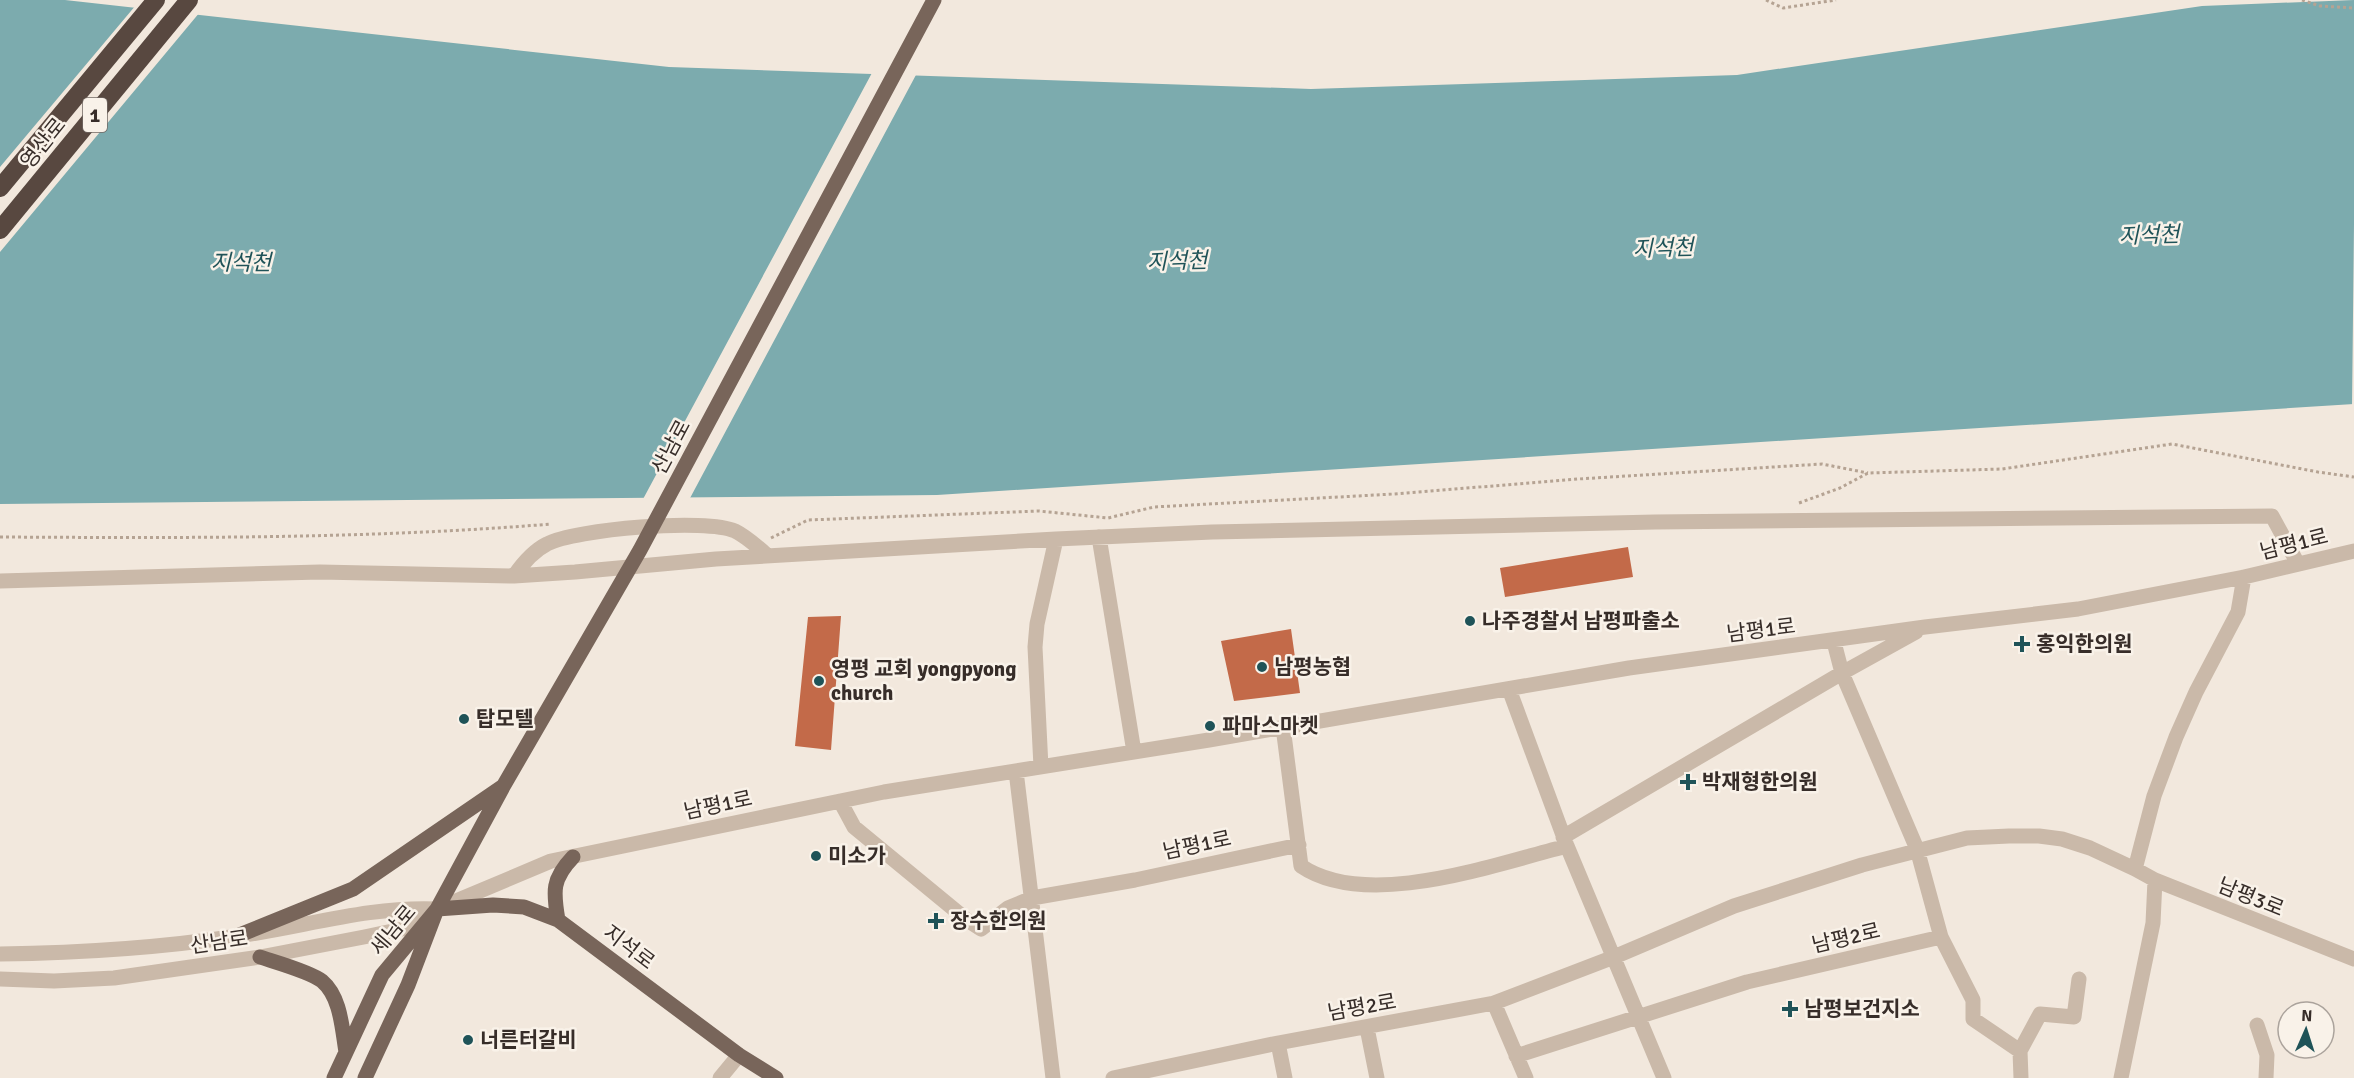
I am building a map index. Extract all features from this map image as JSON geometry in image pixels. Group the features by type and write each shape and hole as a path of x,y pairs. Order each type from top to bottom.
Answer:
{"highway":[{"name":"영산로","path":"0,188 156,0"},
{"name":"영산로","path":"0,230 189,0"}],"main road":[{"name":"산남로","path":"437,909 504,785 640,549 934,0"},
{"path":"237,936 353,889 504,785"},
{"path":"558,920 555,885 562,869 573,857"},
{"name":"지석로","path":"437,909 493,905 524,907 558,920 739,1055 776,1078"},
{"name":"세남로","path":"334,1078 382,975 437,909"},
{"name":"세남로","path":"365,1078 408,985 437,909"},
{"path":"260,957 321,980 332,992 340,1014 346,1052"}],"street":[{"path":"0,581 320,572 514,576 768,556 1212,532 1655,522 2272,516 2298,564"},
{"path":"514,576 527,558 548,543 618,529 694,525 720,527 734,531 768,556"},
{"path":"1099,537 1134,752"},
{"path":"1041,767 1035,647 1037,624 1056,539"},
{"name":"남평1로","path":"437,909 551,861 840,801 1629,668 1834,642 1924,627 2078,609 2244,577 2354,551"},
{"name":"남평1로","path":"2135,868 2154,796 2172,747 2196,692 2238,612 2244,577"},
{"path":"1283,727 1301,866 1313,874 1336,880 1382,887 1426,882 1565,842 1842,673 1924,627"},
{"path":"1834,642 1842,673 1917,849 1941,937 1973,1000 1973,1018 2020,1051"},
{"path":"1509,689 1565,842 1664,1078"},
{"path":"1016,771 1053,1078"},
{"name":"남평1로","path":"840,801 854,827 981,929 1008,908 1032,898 1135,880 1299,845"},
{"name":"남평2로","path":"1113,1078 1142,1075 1278,1043 1494,1003 1614,957 1734,906 1917,849 1967,838 2038,836 2062,839 2090,848 2135,868"},
{"name":"남평3로","path":"2135,868 2155,880 2354,959"},
{"path":"2121,1078 2153,923 2155,880"},
{"name":"산남로","path":"0,954 99,951 237,936 373,912 409,908 437,909"},
{"name":"산남로","path":"0,980 54,981 114,978 260,957 402,929 437,909"},
{"name":"남평2로","path":"1516,1056 1747,982 1941,937"},
{"path":"2021,1078 2020,1051 2040,1014 2074,1017 2079,979"},
{"path":"1494,1003 1526,1078"},
{"path":"2257,1025 2267,1055 2266,1078"},
{"path":"1367,1028 1377,1078"},
{"path":"1278,1043 1285,1078"},
{"path":"720,1078 739,1055"}],"path":[{"path":"1766,0 1783,8 1836,0"},
{"path":"2302,0 2320,6 2354,8"},
{"path":"756,546 808,520 1039,511 1108,518 1154,507 1394,494 1578,479 1822,464 1868,472 2002,469 2172,444 2354,477"},
{"path":"1795,505 1840,488 1868,472"},
{"path":"0,537 277,538 487,530 556,524"}],"water":[{"name":"지석천","path":"0,0 65,0 669,67 1311,89 1737,75 2202,6 2354,0 2354,404 937,495 0,504"}],"pier":[{"path":"136,5 200,12 0,252 0,167"},
{"path":"873,71 917,73 689,500 642,501"},
{"path":"2354,224 2354,407 2352,407"}],"building":[{"path":"1628,547 1633,577 1505,597 1500,568"},
{"name":"영평 교회 yongpyong church","path":"841,616 831,750 795,746 808,617"},
{"name":"남평농협","path":"1291,629 1300,693 1234,701 1221,641"}],"place":[{"name":"나주경찰서 남평파출소","path":"1470,621"},
{"name":"홍익한의원","path":"2022,644"},
{"name":"남평농협","path":"1262,667"},
{"name":"영평 교회 yongpyong church","path":"819,681"},
{"name":"탑모텔","path":"464,719"},
{"name":"파마스마켓","path":"1210,726"},
{"name":"박재형한의원","path":"1688,782"},
{"name":"미소가","path":"816,856"},
{"name":"장수한의원","path":"936,921"},
{"name":"남평보건지소","path":"1790,1009"},
{"name":"너른터갈비","path":"468,1040"}]}
